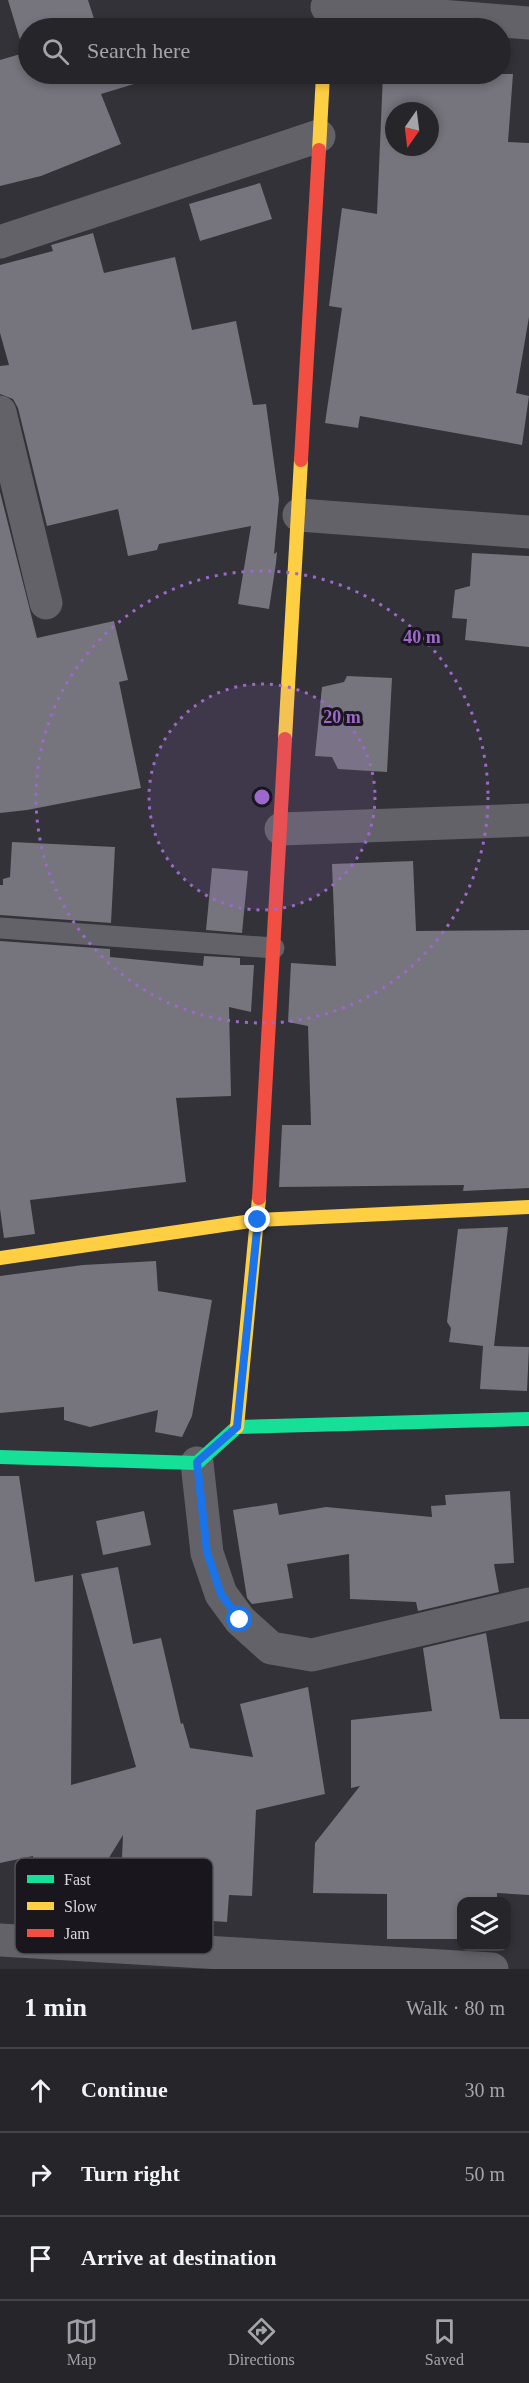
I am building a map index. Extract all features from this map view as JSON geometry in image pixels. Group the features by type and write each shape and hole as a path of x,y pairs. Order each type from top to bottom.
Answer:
{"street":[{"path":"327,12 437,18"},
{"path":"511,22 529,23"},
{"path":"237,1427 258,1220 322,84"},
{"path":"0,242 319,136"},
{"path":"0,412 46,603"},
{"path":"299,515 529,532"},
{"path":"281,829 529,820"},
{"path":"0,1258 258,1220 529,1207"},
{"path":"0,1457 197,1462 237,1427 529,1419"},
{"path":"197,1462 207,1552 221,1594 240,1620 272,1648 312,1655 529,1604"},
{"path":"0,1940 15,1941"},
{"path":"213,1953 492,1969"}],"lane":[{"path":"0,928 274,948"}],"building":[{"path":"8,0 88,0 94,18 18,18 18,33"},
{"path":"18,55 18,84 134,84 101,94 121,144 41,176 0,186 0,60"},
{"path":"511,74 513,74 508,142 529,143 529,317 516,393 529,396 522,445 360,416 358,428 325,423 342,308 329,306 342,208 377,214 383,84 511,84"},
{"path":"260,183 272,219 200,241 189,204"},
{"path":"93,233 104,273 175,257 192,330 236,321 253,405 266,404 279,499 274,554 277,552 276,563 269,609 238,604 251,526 159,544 157,550 128,556 118,509 47,526 18,408 13,399 0,394 0,366 9,365 0,333 0,265 53,251 51,245"},
{"path":"0,492 37,638 114,621 128,680 119,682 141,788 0,813"},
{"path":"472,553 529,556 529,647 465,640 467,619 452,618 455,590 470,586"},
{"path":"347,676 392,678 387,772 338,769 332,757 315,756 322,687 344,682"},
{"path":"12,842 115,847 111,923 0,915 0,885 3,885 3,879 10,877"},
{"path":"413,861 416,931 529,930 529,1188 463,1191 464,1185 279,1187 282,1125 311,1125 308,1026 288,1022 291,963 336,966 332,864"},
{"path":"212,868 248,871 242,933 206,930"},
{"path":"0,941 110,949 110,957 203,966 204,956 240,958 240,965 254,965 251,1012 229,1007 231,1096 176,1098 186,1182 30,1200 35,1234 4,1238 0,1209"},
{"path":"508,1227 494,1346 529,1347 527,1391 480,1389 483,1346 449,1342 451,1328 447,1322 458,1229"},
{"path":"156,1261 158,1291 212,1300 192,1416 182,1437 155,1432 158,1410 90,1427 64,1420 64,1407 0,1413 0,1276 83,1265"},
{"path":"0,1476 19,1476 35,1582 73,1575 71,1785 136,1767 81,1574 118,1567 133,1644 161,1638 181,1724 183,1723 190,1748 253,1757 240,1704 308,1687 325,1794 256,1810 252,1896 229,1895 227,1922 213,1921 213,1858 122,1858 123,1835 109,1858 33,1858 33,1856 0,1863"},
{"path":"510,1491 514,1563 494,1564 499,1592 418,1611 416,1602 350,1599 349,1554 287,1564 293,1598 252,1604 247,1598 233,1510 277,1503 279,1515 326,1507 432,1517 431,1506 446,1505 445,1495"},
{"path":"144,1511 151,1545 103,1555 96,1521"},
{"path":"486,1633 500,1719 529,1719 529,1895 497,1893 497,1897 457,1897 457,1939 387,1939 387,1894 313,1893 315,1843 360,1786 351,1788 351,1720 432,1711 423,1648"}],"traffic: fast":[{"path":"0,1457 197,1463 237,1427 529,1419"}],"traffic: slow":[{"path":"319,150 322,84"},
{"path":"285,739 301,460"},
{"path":"237,1427 259,1198"},
{"path":"0,1258 258,1220 529,1207"}],"traffic: jam":[{"path":"301,460 319,150"},
{"path":"259,1198 285,739"}],"route":[{"path":"240,1620 221,1594 207,1552 197,1462 237,1427 258,1220"}]}
